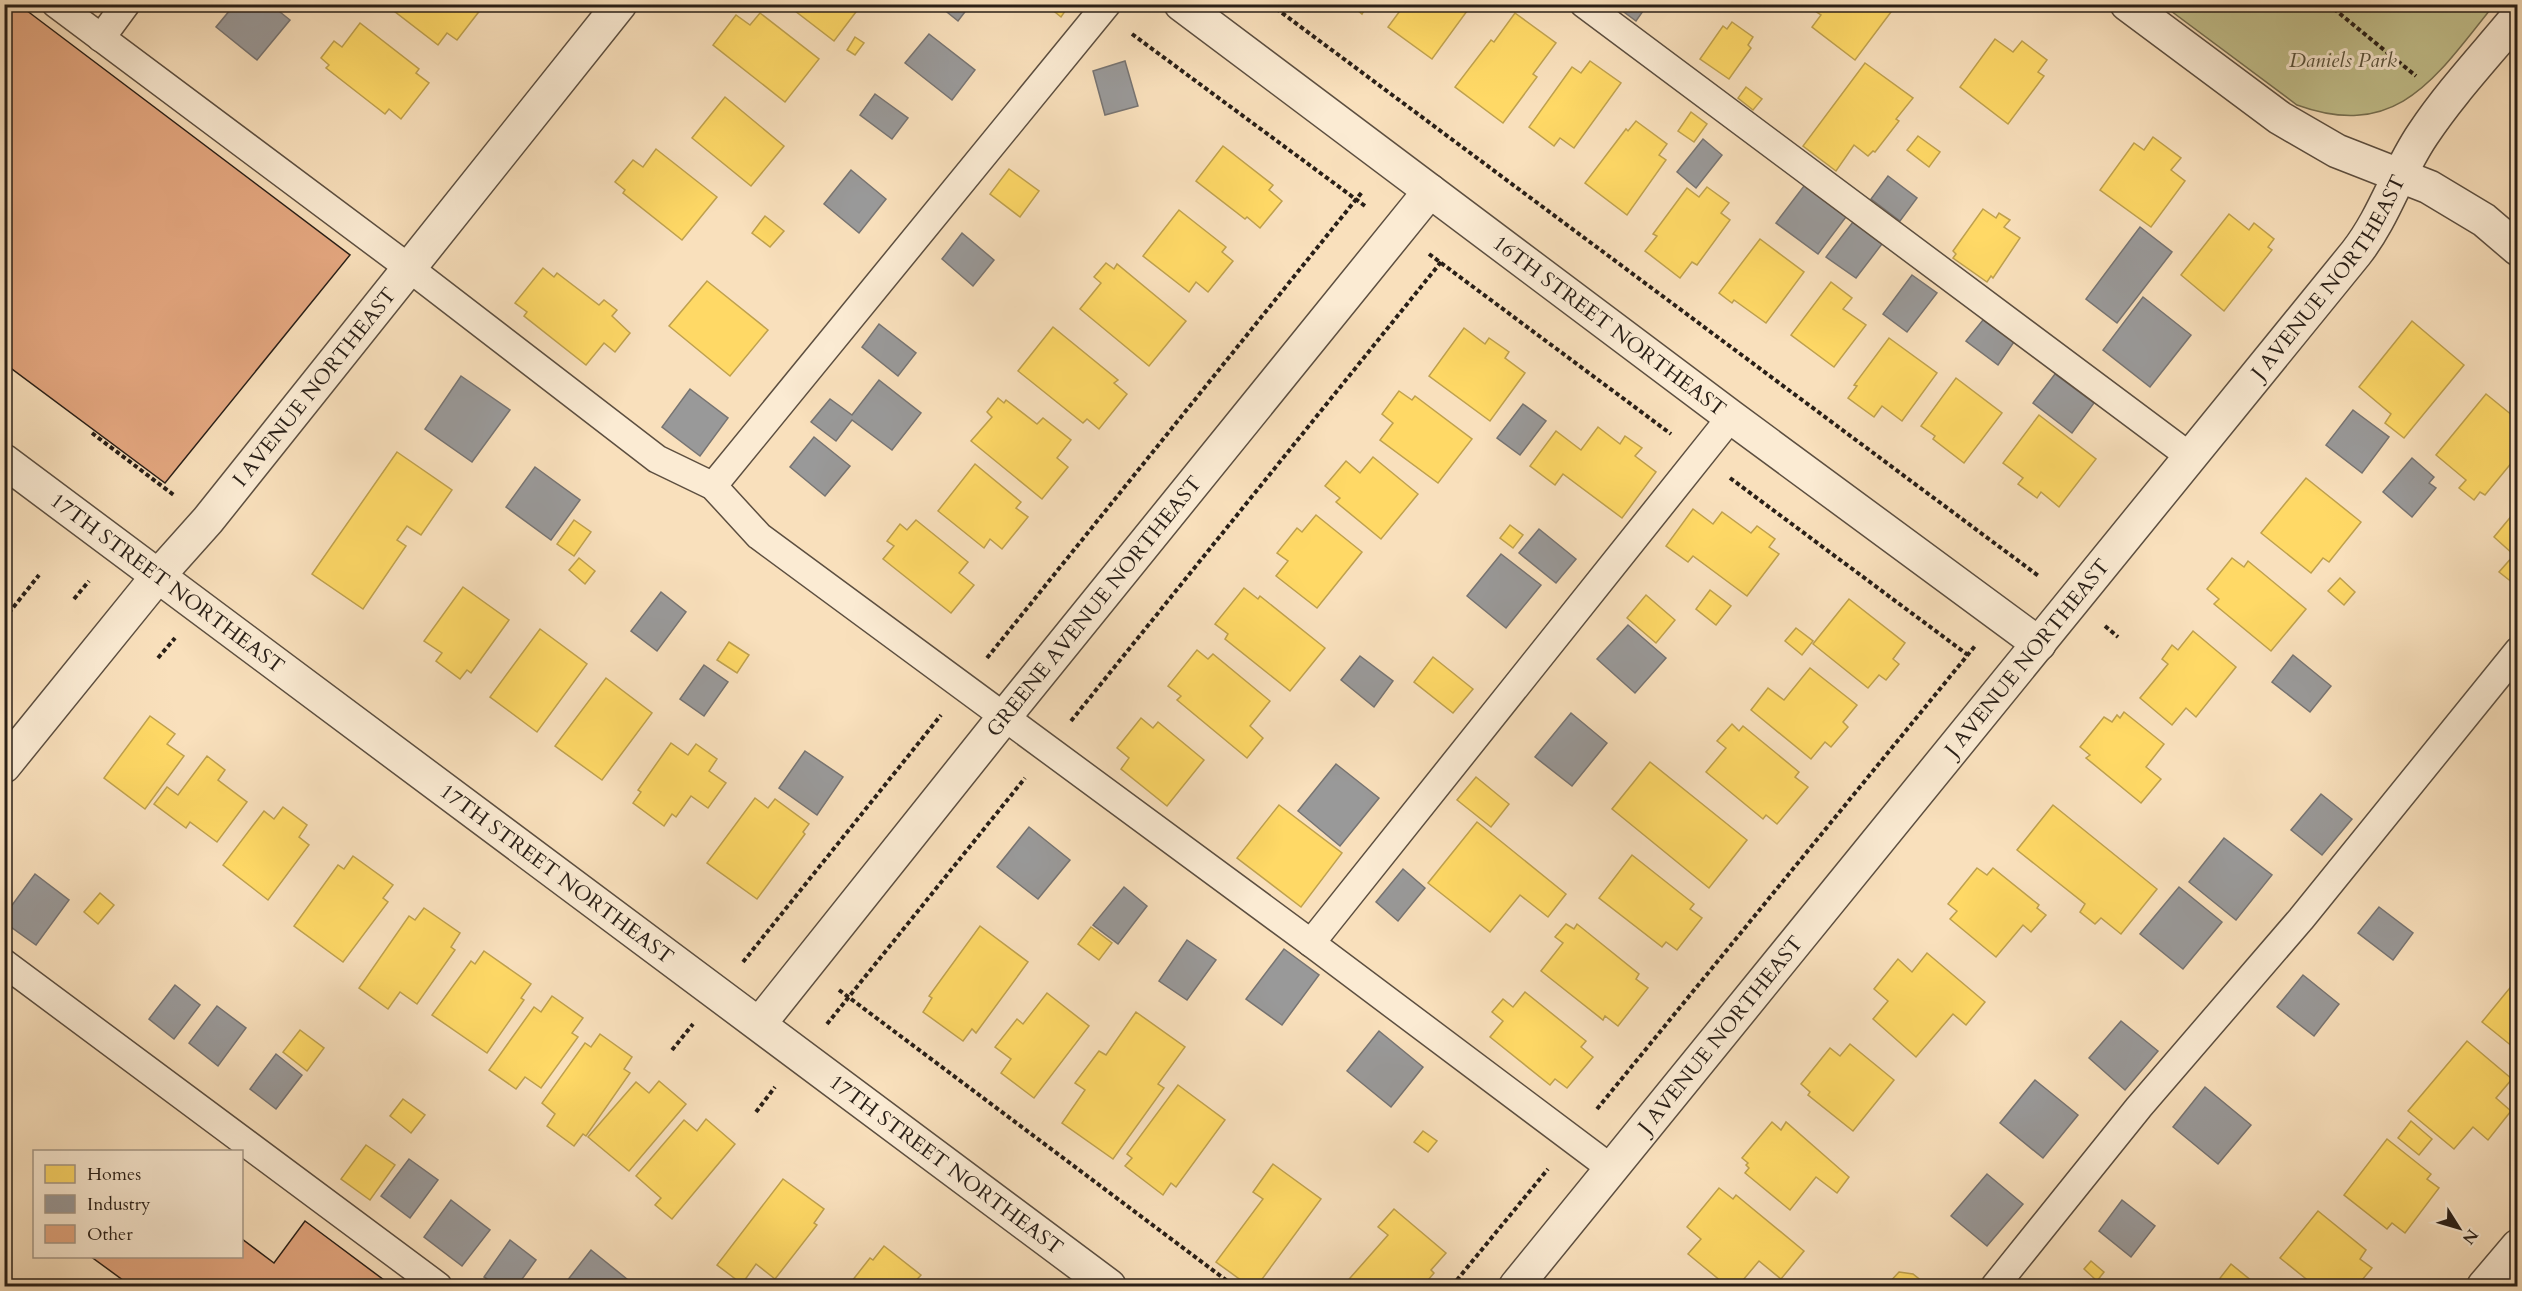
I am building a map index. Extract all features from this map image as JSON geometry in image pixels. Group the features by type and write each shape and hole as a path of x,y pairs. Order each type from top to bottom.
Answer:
{"street":[{"name":"I AVENUE NORTHEAST","path":"4,766 158,576 208,520 620,4"},
{"name":"16TH STREET NORTHEAST","path":"1181,4 1731,417 2039,644"},
{"path":"2127,4 2280,118 2337,151 2429,187 2484,220 2517,249"},
{"name":"J AVENUE NORTHEAST","path":"1516,1287 2192,458 2365,241 2392,195 2400,174 2422,134 2517,16"},
{"name":"GREENE AVENUE NORTHEAST","path":"760,1023 1430,191"},
{"name":"17TH STREET NORTHEAST","path":"4,461 760,1023 1109,1287"},
{"path":"2484,1287 2517,1246"}],"lane":[{"path":"56,4 409,268 657,459 713,486 759,536 1311,943 1612,1169"},
{"path":"100,38 126,4"},
{"path":"1584,4 2192,458"},
{"path":"713,486 1104,8"},
{"path":"1311,943 1731,417"},
{"path":"1995,1287 2139,1107 2301,918 2517,651"},
{"path":"4,963 438,1287"}],"path":[{"path":"1269,4 2042,578"},
{"path":"2328,4 2420,80"},
{"path":"1104,8 1372,212"},
{"path":"741,964 1363,191"},
{"path":"822,1030 1441,262"},
{"path":"92,433 180,500"},
{"path":"4,619 39,575"},
{"path":"74,599 89,581"},
{"path":"2103,625 2118,637"},
{"path":"158,658 179,633"},
{"path":"1452,1287 1979,640"},
{"path":"831,985 1234,1287"},
{"path":"672,1050 699,1017"},
{"path":"756,1113 779,1082"}],"green space":[{"name":"Daniels Park","path":"2163,5 2494,5 2434,77 2412,95 2389,108 2363,115 2332,114 2297,105"}],"building: Homes":[{"path":"399,4 475,4 481,9 457,40 447,33 438,45 394,11"},
{"path":"786,4 862,4 834,41"},
{"path":"1045,4 1070,4 1061,17"},
{"path":"1350,4 1368,4 1362,14"},
{"path":"1405,4 1466,4 1470,7 1432,59 1388,27"},
{"path":"1820,4 1897,4 1855,60 1812,27 1821,15 1815,11"},
{"path":"760,13 819,59 785,102 713,45 736,15 750,25"},
{"path":"1515,13 1556,43 1533,74 1537,77 1503,123 1455,87 1491,40 1494,42"},
{"path":"1732,22 1753,37 1748,45 1751,48 1729,79 1700,59 1723,26 1727,29"},
{"path":"360,23 419,69 416,73 429,83 401,119 389,109 385,114 326,68 329,65 321,58 334,41 342,47"},
{"path":"855,37 864,43 855,55 847,50"},
{"path":"1995,39 2013,52 2022,41 2047,60 2038,72 2044,76 2008,124 1960,87"},
{"path":"1590,61 1621,83 1574,148 1560,138 1554,146 1529,127 1572,67 1581,73"},
{"path":"1865,63 1913,98 1896,119 1899,121 1875,152 1873,151 1868,156 1854,145 1836,171 1803,146"},
{"path":"1746,87 1762,99 1753,110 1738,98"},
{"path":"725,97 784,146 751,186 692,138"},
{"path":"1691,112 1707,124 1694,142 1678,131"},
{"path":"1636,121 1667,144 1659,155 1666,160 1627,215 1585,183 1626,129 1628,131"},
{"path":"1918,136 1940,152 1929,167 1907,150"},
{"path":"2153,137 2181,158 2171,170 2185,181 2151,227 2100,190 2134,143 2144,150"},
{"path":"1223,146 1273,185 1269,190 1282,201 1260,228 1196,181"},
{"path":"656,149 717,197 682,240 623,193 625,190 615,182 633,160 643,167"},
{"path":"1009,169 1039,191 1020,217 990,194"},
{"path":"1707,187 1729,203 1721,213 1730,220 1697,265 1692,262 1680,278 1645,251 1657,236 1653,234 1687,188 1699,197"},
{"path":"1983,209 1996,218 1999,213 2010,220 2004,227 2020,238 1993,278 1991,276 1987,282 1953,258 1956,254 1953,251"},
{"path":"1179,210 1226,247 1222,252 1233,261 1208,292 1196,282 1189,292 1143,256"},
{"path":"2229,214 2249,230 2254,223 2274,239 2268,247 2272,250 2224,311 2181,275"},
{"path":"765,216 784,231 770,247 752,233"},
{"path":"1760,239 1804,272 1766,323 1734,300 1732,303 1719,293"},
{"path":"1106,263 1114,269 1117,264 1186,321 1149,366 1080,309 1101,283 1094,277"},
{"path":"543,268 554,277 557,273 599,305 604,300 617,310 612,316 630,333 615,352 604,343 586,365 524,316 527,312 515,303"},
{"path":"707,281 768,330 730,376 669,326"},
{"path":"1831,282 1852,298 1843,309 1866,325 1834,367 1791,335"},
{"path":"2412,321 2464,365 2404,438 2385,423 2391,414 2359,387"},
{"path":"1053,327 1118,380 1114,383 1127,394 1099,429 1087,419 1083,423 1018,371"},
{"path":"1464,328 1485,344 1489,338 1509,352 1505,358 1525,373 1490,421 1429,376"},
{"path":"1889,338 1937,373 1902,421 1882,406 1874,417 1848,398 1857,386 1854,385"},
{"path":"1956,378 2002,413 1964,463 1933,439 1935,436 1921,426"},
{"path":"1399,391 1412,400 1415,396 1472,439 1438,483 1380,440 1393,423 1382,414"},
{"path":"2486,394 2518,420 2518,455 2485,495 2480,492 2474,500 2459,488 2466,480 2436,455"},
{"path":"998,398 1004,403 1006,400 1037,424 1043,418 1071,440 1057,458 1068,467 1042,499 971,441 992,417 987,412"},
{"path":"2039,415 2096,459 2059,507 2041,492 2037,498 2018,484 2023,478 2003,463"},
{"path":"1598,427 1620,444 1625,436 1642,448 1635,456 1656,472 1622,518 1563,474 1555,485 1530,466 1556,431 1581,450"},
{"path":"397,452 452,490 421,535 407,526 397,540 406,546 363,609 312,574"},
{"path":"1373,457 1418,494 1381,539 1336,502 1340,498 1325,486 1346,461 1360,473"},
{"path":"975,464 1021,502 1016,508 1028,517 1002,549 990,539 984,548 938,511"},
{"path":"2306,478 2361,522 2329,562 2323,558 2311,573 2261,533"},
{"path":"2518,508 2518,587 2499,572 2514,555 2494,537"},
{"path":"1693,509 1713,524 1722,512 1751,533 1757,526 1775,539 1769,547 1779,554 1747,596 1693,556 1688,562 1666,546"},
{"path":"1316,515 1362,552 1317,608 1276,576 1288,561 1277,553 1297,528 1302,532"},
{"path":"574,520 591,532 574,556 557,544"},
{"path":"916,520 968,562 959,573 974,585 951,613 883,559 894,546 887,541 900,524 907,530"},
{"path":"1510,525 1523,535 1513,548 1500,538"},
{"path":"579,558 595,571 585,584 569,570"},
{"path":"2232,558 2244,567 2248,561 2306,609 2271,651 2214,604 2219,599 2207,589"},
{"path":"2340,578 2355,592 2344,605 2328,591"},
{"path":"463,587 509,620 471,673 467,670 460,679 436,661 442,653 424,641"},
{"path":"1244,588 1258,599 1260,596 1325,648 1290,691 1225,639 1228,634 1215,624"},
{"path":"1710,590 1731,606 1716,625 1696,609"},
{"path":"1646,595 1675,620 1656,643 1627,618"},
{"path":"1849,599 1905,643 1893,659 1899,664 1886,680 1879,675 1868,688 1813,644"},
{"path":"1796,628 1813,641 1802,655 1785,641"},
{"path":"540,629 587,664 537,732 490,697"},
{"path":"2193,631 2236,667 2196,717 2186,708 2172,725 2140,698 2168,664 2162,659 2172,645 2178,650"},
{"path":"729,642 749,655 737,673 717,660"},
{"path":"1197,650 1208,659 1213,654 1270,701 1250,726 1263,738 1247,758 1177,700 1181,696 1168,686"},
{"path":"1433,657 1473,689 1453,713 1414,682"},
{"path":"1810,668 1857,705 1843,722 1848,727 1831,747 1825,742 1811,759 1751,710 1768,688 1784,700"},
{"path":"606,678 652,713 602,780 555,746"},
{"path":"2124,712 2164,744 2146,767 2161,779 2141,803 2086,758 2090,755 2080,747 2104,717 2112,722 2117,715 2120,718"},
{"path":"150,716 175,734 167,744 184,756 145,809 104,778"},
{"path":"1141,718 1153,728 1158,722 1204,760 1167,806 1121,769 1129,758 1117,748"},
{"path":"1732,724 1739,731 1743,726 1799,772 1795,777 1808,787 1777,824 1766,815 1763,819 1706,772 1726,748 1717,741"},
{"path":"671,743 688,755 696,744 717,759 709,771 726,783 708,808 691,796 676,817 672,814 664,826 633,803 641,792 638,790"},
{"path":"207,756 225,770 218,780 247,802 217,842 190,822 186,828 154,804 167,787 178,795"},
{"path":"1650,762 1747,840 1709,888 1612,809"},
{"path":"1476,777 1509,804 1491,827 1457,800"},
{"path":"755,798 768,808 775,799 809,824 803,832 805,834 757,899 707,863"},
{"path":"1279,805 1342,853 1301,907 1237,858"},
{"path":"2053,805 2157,889 2121,934 2101,918 2095,924 2080,912 2085,904 2017,850"},
{"path":"283,807 307,825 299,837 309,845 268,900 223,865 264,811 274,819"},
{"path":"1477,822 1566,894 1548,917 1520,895 1490,932 1428,883"},
{"path":"1632,855 1694,904 1690,909 1702,918 1677,950 1666,942 1662,947 1599,898"},
{"path":"353,856 393,885 383,898 388,902 343,962 294,926 338,865 344,869"},
{"path":"1977,868 1987,875 1993,868 2039,905 2037,908 2046,915 2031,932 2023,925 1996,957 1950,919 1957,911 1948,904"},
{"path":"100,893 114,905 98,924 84,912"},
{"path":"424,908 460,933 451,947 455,950 417,1004 400,992 388,1009 359,988 409,916 415,920"},
{"path":"1566,924 1574,929 1577,924 1639,974 1636,979 1648,988 1618,1026 1605,1016 1603,1020 1541,971 1563,943 1555,937"},
{"path":"980,926 1028,962 976,1033 972,1029 963,1041 923,1012 932,998 929,996"},
{"path":"1091,927 1112,943 1099,960 1078,944"},
{"path":"484,951 531,984 521,998 524,1000 487,1053 432,1015 471,961 475,964"},
{"path":"1927,953 1985,1002 1966,1025 1953,1014 1916,1057 1873,1019 1888,1001 1874,989 1898,959 1912,972"},
{"path":"2518,978 2518,1051 2482,1022"},
{"path":"1525,992 1586,1041 1581,1047 1593,1057 1567,1088 1555,1079 1550,1085 1490,1037 1503,1021 1492,1012 1503,999 1513,1007"},
{"path":"1047,993 1089,1026 1034,1098 1001,1073 1011,1059 995,1047 1017,1019 1023,1024"},
{"path":"552,996 583,1018 572,1033 578,1037 541,1088 525,1077 516,1089 489,1070 534,1007 541,1012"},
{"path":"1136,1012 1185,1047 1158,1084 1164,1088 1113,1159 1062,1123 1085,1090 1075,1083 1099,1051 1106,1055"},
{"path":"300,1030 324,1048 307,1071 283,1052"},
{"path":"600,1034 632,1057 624,1069 630,1073 586,1136 583,1134 574,1146 547,1126 555,1114 542,1103 585,1043 591,1047"},
{"path":"2467,1041 2512,1079 2496,1098 2511,1111 2488,1140 2473,1127 2454,1149 2408,1111"},
{"path":"1850,1044 1894,1080 1853,1131 1808,1095 1810,1092 1801,1084 1830,1048 1840,1056"},
{"path":"659,1081 686,1104 629,1171 588,1137 636,1082 649,1093"},
{"path":"1178,1085 1225,1120 1176,1187 1171,1183 1163,1195 1125,1166 1132,1158 1127,1154"},
{"path":"403,1099 425,1115 411,1133 390,1116"},
{"path":"706,1119 735,1144 672,1219 655,1205 661,1198 636,1176 684,1120 697,1131"},
{"path":"2411,1121 2432,1139 2419,1155 2398,1138"},
{"path":"1772,1122 1781,1130 1786,1122 1849,1177 1837,1193 1816,1177 1790,1210 1745,1173 1749,1168 1746,1165 1748,1163 1742,1158"},
{"path":"1423,1131 1437,1141 1428,1152 1414,1142"},
{"path":"2387,1139 2431,1174 2427,1179 2439,1188 2405,1233 2392,1223 2387,1229 2344,1195"},
{"path":"366,1145 395,1165 370,1200 341,1179"},
{"path":"1273,1164 1321,1199 1257,1286 1249,1286 1216,1262 1263,1199 1253,1192"},
{"path":"783,1179 824,1209 814,1223 817,1225 775,1279 756,1264 742,1284 717,1265"},
{"path":"1719,1188 1733,1199 1736,1195 1804,1251 1781,1279 1759,1261 1738,1286 1727,1286 1688,1254 1701,1239 1687,1227"},
{"path":"1394,1209 1446,1253 1431,1270 1434,1273 1423,1286 1343,1286 1388,1235 1378,1227"},
{"path":"2318,1211 2366,1250 2360,1259 2372,1268 2357,1286 2315,1286 2280,1258"},
{"path":"884,1246 921,1275 911,1286 848,1286 870,1258 873,1260"},
{"path":"2091,1261 2104,1272 2097,1281 2084,1269"},
{"path":"2231,1264 2258,1286 2214,1286"},
{"path":"1899,1272 1913,1274 1928,1286 1886,1286"}],"building: Industry":[{"path":"235,4 270,4 290,20 257,60 216,27"},
{"path":"937,4 971,4 958,21"},
{"path":"1613,4 1648,4 1636,21"},
{"path":"929,34 975,70 952,100 905,63"},
{"path":"1125,61 1138,106 1105,115 1093,71"},
{"path":"875,94 908,118 892,139 860,115"},
{"path":"1703,139 1722,155 1696,188 1677,172"},
{"path":"851,170 886,199 859,233 824,204"},
{"path":"1888,176 1917,198 1900,221 1871,199"},
{"path":"1804,186 1846,217 1818,254 1776,223"},
{"path":"1853,222 1882,244 1856,278 1826,257"},
{"path":"2140,227 2172,252 2117,323 2086,299"},
{"path":"962,233 994,260 973,286 942,259"},
{"path":"1912,275 1937,293 1907,332 1883,314"},
{"path":"2143,297 2191,335 2150,387 2103,350"},
{"path":"1983,320 2014,342 1998,365 1966,341"},
{"path":"879,324 916,353 898,376 862,347"},
{"path":"2055,374 2094,403 2072,433 2033,403"},
{"path":"461,376 510,410 472,462 425,429"},
{"path":"879,380 921,413 892,450 852,420 836,441 811,422 830,399 852,415"},
{"path":"690,389 728,418 700,456 662,427"},
{"path":"1523,404 1546,421 1520,455 1497,438"},
{"path":"2353,410 2389,437 2362,473 2326,445"},
{"path":"814,437 850,466 825,496 790,467"},
{"path":"2412,458 2434,477 2429,483 2436,488 2412,517 2383,492"},
{"path":"535,467 580,500 551,540 506,507"},
{"path":"1539,529 1576,559 1556,583 1519,553"},
{"path":"1501,554 1541,585 1506,628 1467,596"},
{"path":"661,592 686,612 657,651 631,631"},
{"path":"1628,625 1666,658 1635,693 1597,659"},
{"path":"2293,655 2331,686 2310,712 2272,682"},
{"path":"1360,656 1393,681 1374,707 1341,680"},
{"path":"704,665 728,682 704,716 680,699"},
{"path":"1571,713 1607,743 1572,786 1535,757"},
{"path":"805,751 843,777 817,815 779,788"},
{"path":"1336,764 1379,798 1340,846 1298,811"},
{"path":"2321,794 2352,819 2322,855 2291,830"},
{"path":"1029,827 1070,860 1038,899 997,867"},
{"path":"2224,838 2272,875 2236,920 2189,882"},
{"path":"1403,869 1425,888 1398,921 1376,902"},
{"path":"35,874 69,900 36,945 4,922 4,916"},
{"path":"1124,887 1147,906 1118,944 1093,925"},
{"path":"2179,887 2222,922 2183,969 2140,934"},
{"path":"2379,907 2413,933 2393,960 2358,933"},
{"path":"1187,940 1216,960 1187,1000 1159,981"},
{"path":"1284,949 1319,975 1282,1025 1246,999"},
{"path":"2303,975 2339,1004 2314,1036 2277,1007"},
{"path":"175,985 200,1005 174,1039 149,1019"},
{"path":"217,1006 246,1028 218,1066 189,1043"},
{"path":"2121,1021 2158,1051 2125,1090 2089,1058"},
{"path":"1379,1031 1423,1067 1391,1107 1347,1071"},
{"path":"276,1054 302,1075 276,1109 250,1089"},
{"path":"2035,1080 2078,1115 2043,1158 2000,1123"},
{"path":"2205,1087 2251,1125 2218,1164 2173,1127"},
{"path":"409,1159 438,1180 410,1218 381,1196"},
{"path":"1987,1174 2023,1204 1987,1246 1951,1216"},
{"path":"451,1200 490,1230 462,1266 424,1237"},
{"path":"2122,1200 2155,1226 2131,1257 2099,1231"},
{"path":"510,1240 536,1260 517,1286 498,1286 484,1277"},
{"path":"591,1250 627,1279 621,1286 563,1286"}],"building: Other":[{"path":"18,4 350,255 165,483 4,363 4,21"},
{"path":"305,1221 392,1286 131,1286 93,1258 243,1258 243,1240 274,1263"}]}
